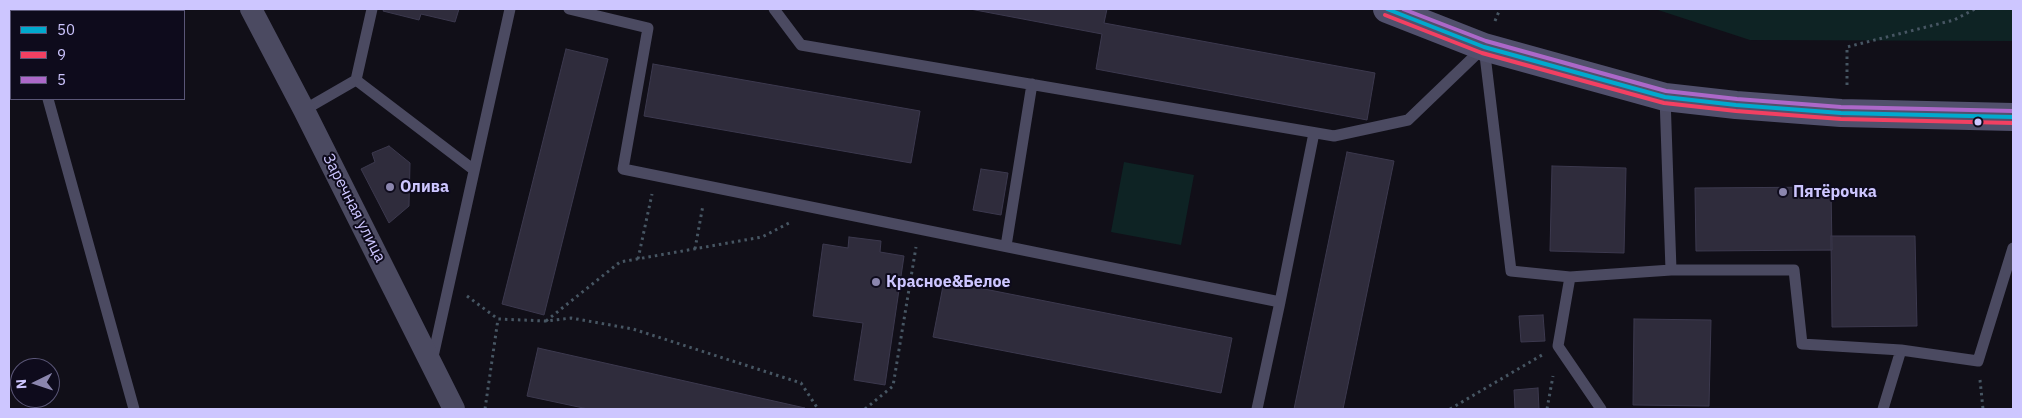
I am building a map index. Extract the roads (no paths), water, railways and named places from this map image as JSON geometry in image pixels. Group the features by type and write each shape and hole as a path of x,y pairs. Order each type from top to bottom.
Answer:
{"main road":[{"path":"1387,9 1484,47 1665,97 1736,105 1841,113 2013,117"}],"street":[{"name":"Заречная улица","path":"250,9 304,110 454,409"}],"lane":[{"path":"304,110 356,80 372,9"},
{"path":"432,362 510,9"},
{"path":"569,9 648,28 623,169 1280,302"},
{"path":"774,9 801,45 1334,136 1408,120 1484,47"},
{"path":"1484,47 1511,271 1570,277 1671,270 1794,270 1802,344 1901,350 1978,361 2013,248"},
{"path":"356,80 474,170"},
{"path":"1006,246 1032,84"},
{"path":"1665,97 1671,270"},
{"path":"48,100 134,409"},
{"path":"1257,409 1314,132"},
{"path":"1570,277 1558,346 1601,409"},
{"path":"1884,409 1901,350"}],"place":[{"name":"Олива","path":"390,187"},
{"name":"Пятёрочка","path":"1783,192"},
{"name":"Красное&Белое","path":"876,282"}]}
